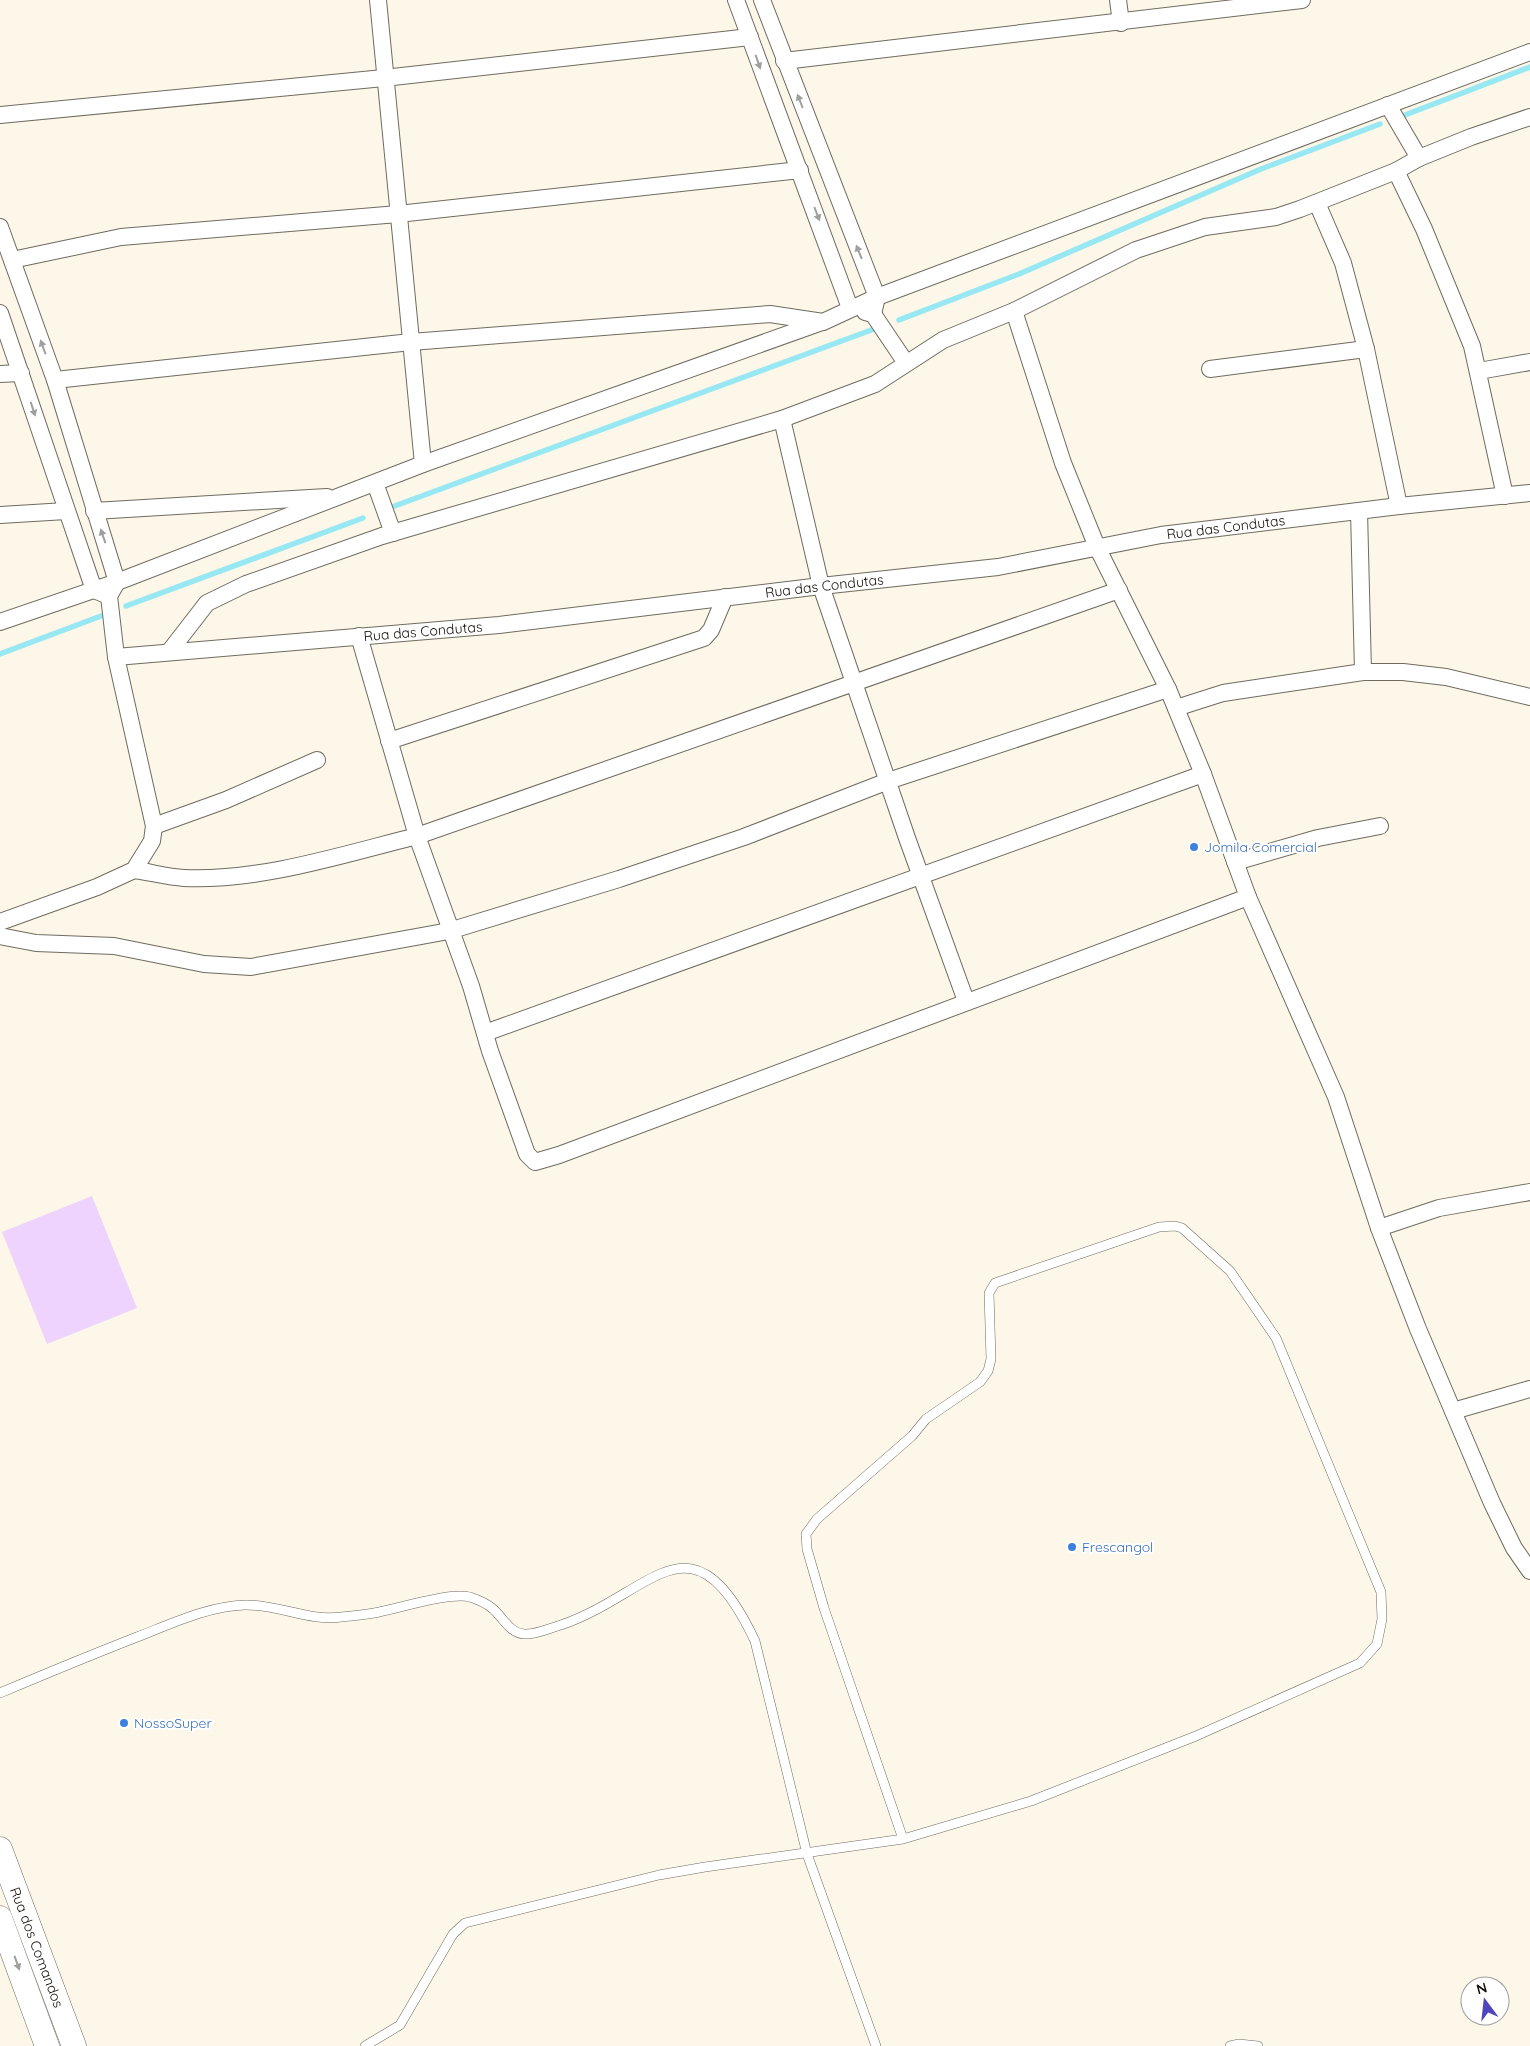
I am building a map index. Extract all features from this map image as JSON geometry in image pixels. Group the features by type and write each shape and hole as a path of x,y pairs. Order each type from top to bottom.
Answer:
{"main road":[{"name":"Rua dos Comandos","path":"0,1849 74,2046"},
{"name":"Rua dos Comandos","path":"0,1918 47,2046"}],"street":[{"path":"378,0 384,78 423,464"},
{"path":"736,0 850,308"},
{"path":"762,0 784,61 877,297 873,314"},
{"path":"1118,0 1121,23"},
{"path":"784,61 1121,23 1302,0"},
{"path":"0,115 384,78 750,38"},
{"path":"0,622 107,590 423,464 823,322 877,297 1392,113 1530,52"},
{"path":"1392,113 1419,158"},
{"path":"169,652 207,602 246,584 393,533 782,419 875,384 943,340 1014,310 1136,250 1205,227 1276,216 1317,203 1396,171 1419,158 1471,137 1530,118"},
{"path":"12,260 121,237 398,214 800,170"},
{"path":"1396,171 1424,229 1472,346 1505,496"},
{"path":"1317,203 1343,263 1366,349 1400,506"},
{"path":"0,227 55,380 94,511 116,657 154,826 152,841 134,870 97,887 0,922"},
{"path":"850,308 873,314 906,363"},
{"path":"1014,310 1060,455 1097,547 1168,689 1204,774 1248,896 1336,1097 1379,1228 1418,1329 1514,1548 1530,1571"},
{"path":"0,313 66,511 107,590"},
{"path":"55,380 411,342 770,314 823,322"},
{"path":"1210,369 1366,349"},
{"path":"1479,371 1530,362"},
{"path":"0,374 20,372"},
{"path":"782,419 821,586 920,876 966,1001"},
{"path":"375,483 393,533"},
{"name":"Rua das Condutas","path":"116,657 499,625 725,597 998,567 1161,535 1400,506 1530,493"},
{"path":"94,511 343,496"},
{"path":"0,515 66,511"},
{"path":"1359,511 1363,672"},
{"path":"134,870 182,878 230,876 328,858 417,836 1119,590"},
{"path":"389,741 704,638 712,630 725,597"},
{"path":"359,636 417,836 449,931 471,986 485,1033 527,1154 535,1162 560,1155 1248,896"},
{"path":"1176,708 1223,693 1363,672 1403,672 1446,677 1530,697"},
{"path":"0,936 36,944 114,946 204,964 251,967 449,931 619,879 744,837 888,781 1168,689"},
{"path":"154,826 226,800 317,760"},
{"path":"485,1033 1204,774"},
{"path":"1236,862 1318,838 1380,826"},
{"path":"1379,1228 1439,1208 1530,1192"},
{"path":"1453,1411 1530,1388"}],"lane":[{"path":"365,2046 400,2025 453,1934 465,1924 660,1875 903,1839 1031,1801 1196,1736 1360,1663 1377,1644 1382,1619 1381,1592 1276,1338 1230,1271 1182,1228 1159,1226 995,1283 990,1294 991,1359 988,1371 984,1377 980,1382 926,1419 912,1436 817,1519 806,1534 807,1549 824,1608 903,1839"},
{"path":"0,1693 159,1629 220,1607 246,1604 276,1607 330,1619 375,1613 428,1600 468,1597 492,1608 511,1629 524,1634 536,1633 575,1620 646,1581 678,1568 693,1567 708,1574 720,1584 742,1614 755,1641 807,1854 876,2046"},
{"path":"1230,2046 1239,2044 1258,2046"}],"building":[{"path":"92,1196 137,1308 47,1344 2,1232"}],"waterway":[{"path":"1405,115 1530,67"},
{"path":"899,320 1019,274 1261,169 1380,124"},
{"path":"392,507 874,329"},
{"path":"126,606 363,518"},
{"path":"0,654 101,616"}],"place":[{"name":"Jomila Comercial","path":"1194,847"},
{"name":"Frescangol","path":"1072,1547"},
{"name":"NossoSuper","path":"124,1723"}]}
